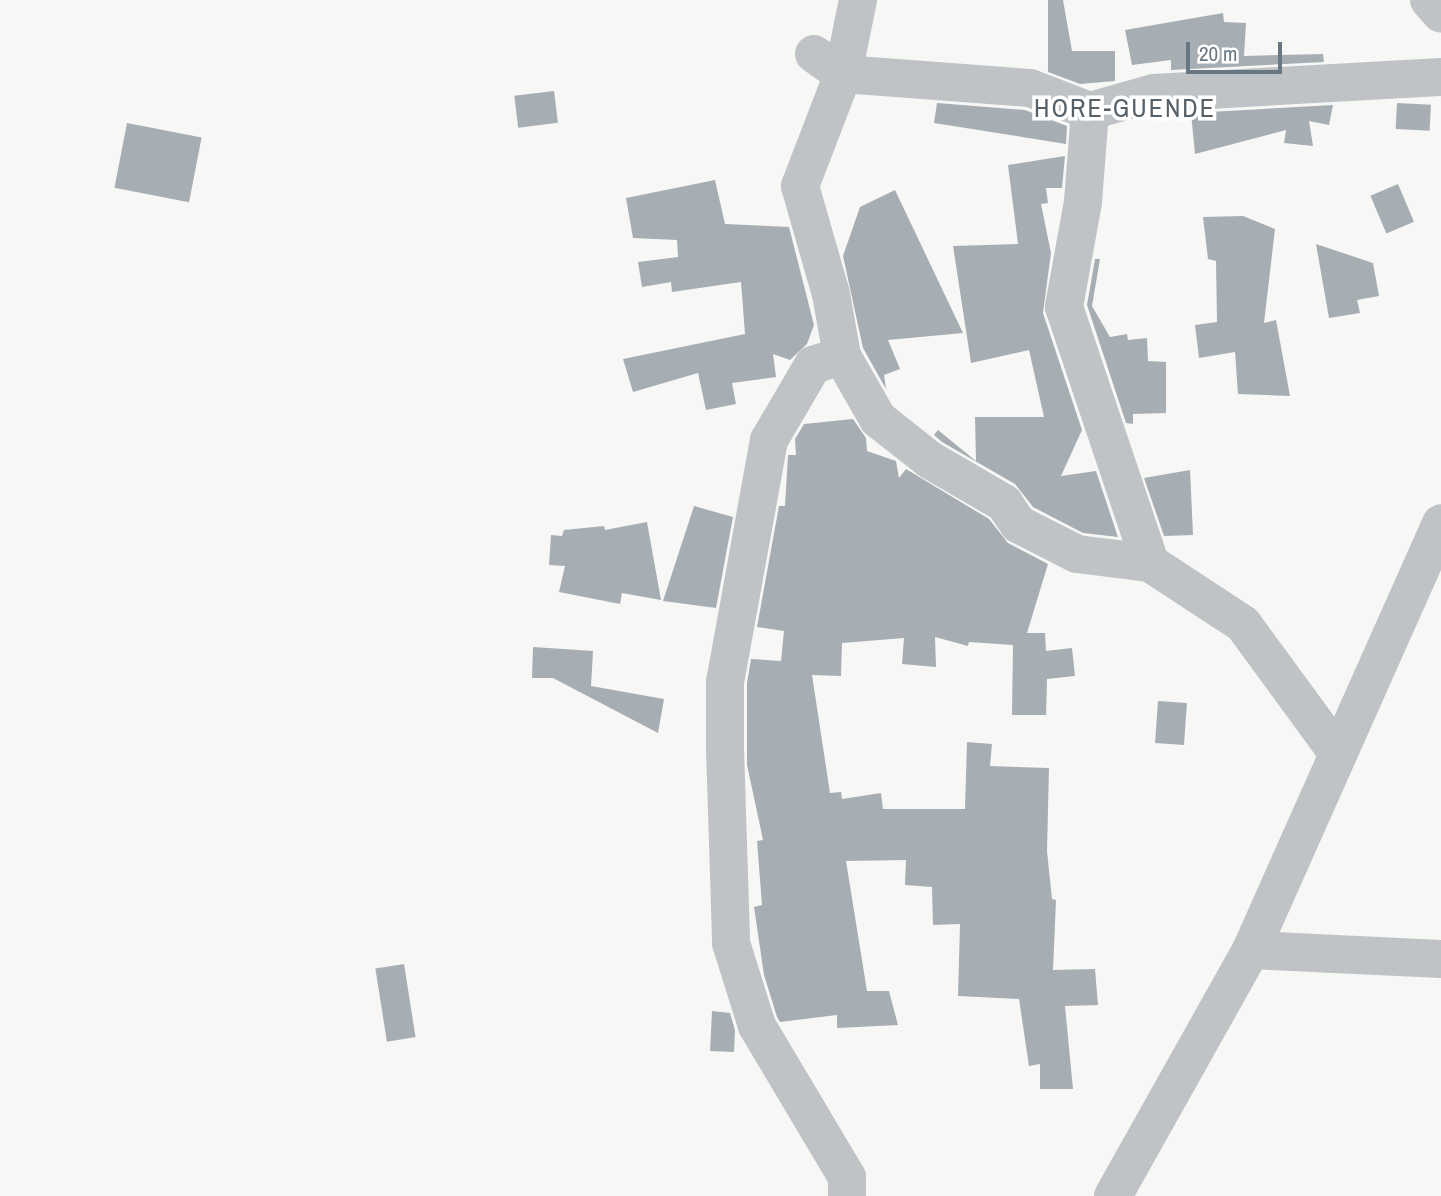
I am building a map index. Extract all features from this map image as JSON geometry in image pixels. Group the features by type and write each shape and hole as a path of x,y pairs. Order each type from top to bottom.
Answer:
{"street":[{"path":"858,0 828,64 800,186 831,294 842,356 878,419 930,460 1004,503 1018,524 1077,554 1150,563 1243,624 1338,754"},
{"path":"1429,0 1441,14"},
{"path":"828,64 1030,88 1090,111 1154,93 1441,77"},
{"path":"1090,111 1083,202 1064,307 1150,563"},
{"path":"842,356 813,365 769,440 725,681 725,748 731,943 757,1026 847,1177 847,1196"},
{"path":"1113,1196 1251,950 1441,523"},
{"path":"1251,950 1441,959"}],"building":[{"path":"1048,0 1063,0 1072,51 1115,51 1115,81 1080,84 1048,72"},
{"path":"1223,13 1224,22 1246,23 1244,56 1323,54 1324,62 1171,70 1171,60 1132,65 1125,30"},
{"path":"554,91 558,123 518,128 514,96"},
{"path":"937,103 1025,110 1067,126 1066,144 934,123"},
{"path":"1397,103 1431,105 1430,131 1396,129"},
{"path":"1333,105 1329,125 1309,121 1313,146 1284,143 1286,130 1195,154 1191,113"},
{"path":"127,123 202,138 189,202 114,188"},
{"path":"1065,156 1062,188 1046,188 1048,203 1041,204 1051,253 1043,313 1082,430 1061,476 1096,471 1118,537 1083,533 1033,507 1015,484 942,442 934,435 938,430 976,461 975,417 1044,417 1029,350 971,363 953,246 1018,244 1008,165"},
{"path":"715,180 725,224 789,227 814,325 807,344 790,360 773,354 776,377 732,383 736,404 706,410 698,373 633,392 623,359 745,334 741,282 672,292 671,282 642,287 638,262 678,257 677,240 633,238 626,198"},
{"path":"1398,184 1414,222 1386,233 1370,196"},
{"path":"895,190 963,333 888,340 900,369 884,375 886,389 863,348 843,256 860,207"},
{"path":"1243,216 1275,229 1264,323 1276,320 1290,396 1238,394 1235,352 1199,358 1195,325 1217,322 1216,261 1208,259 1203,217"},
{"path":"1316,244 1373,263 1379,296 1357,300 1360,313 1329,318"},
{"path":"1095,259 1100,259 1092,306 1110,337 1127,334 1128,340 1147,338 1148,361 1166,362 1166,413 1133,414 1133,424 1126,423 1087,305"},
{"path":"853,419 866,438 867,451 896,461 899,478 906,469 989,519 1008,543 1048,564 1027,633 1045,633 1046,651 1072,648 1075,676 1047,679 1046,715 1012,715 1013,645 969,642 968,646 935,637 936,667 902,664 904,638 842,643 841,676 812,675 830,793 841,792 842,799 881,793 883,809 965,809 967,742 992,744 990,766 1049,768 1047,851 1052,899 1056,900 1053,970 1095,969 1098,1005 1065,1006 1073,1089 1040,1089 1040,1064 1029,1066 1019,999 958,996 960,924 933,925 932,887 905,885 906,860 846,861 867,991 889,991 898,1025 837,1028 837,1015 780,1022 777,1017 764,975 754,907 762,905 757,841 763,840 747,765 747,683 751,659 781,661 784,631 757,627 779,506 785,506 788,455 796,455 795,439 804,424"},
{"path":"1190,470 1193,535 1164,536 1144,478"},
{"path":"694,506 733,517 716,608 663,601"},
{"path":"647,522 661,600 622,593 620,604 559,592 565,566 549,565 551,535 562,536 564,530 604,526 605,530"},
{"path":"533,647 593,651 591,686 664,699 658,733 553,678 532,678"},
{"path":"1158,701 1187,703 1184,745 1155,743"},
{"path":"404,964 416,1037 387,1042 375,969"},
{"path":"712,1011 730,1013 735,1030 734,1052 710,1051"}],"district":[{"name":"HORE-GUENDE","path":"1125,108"}]}
